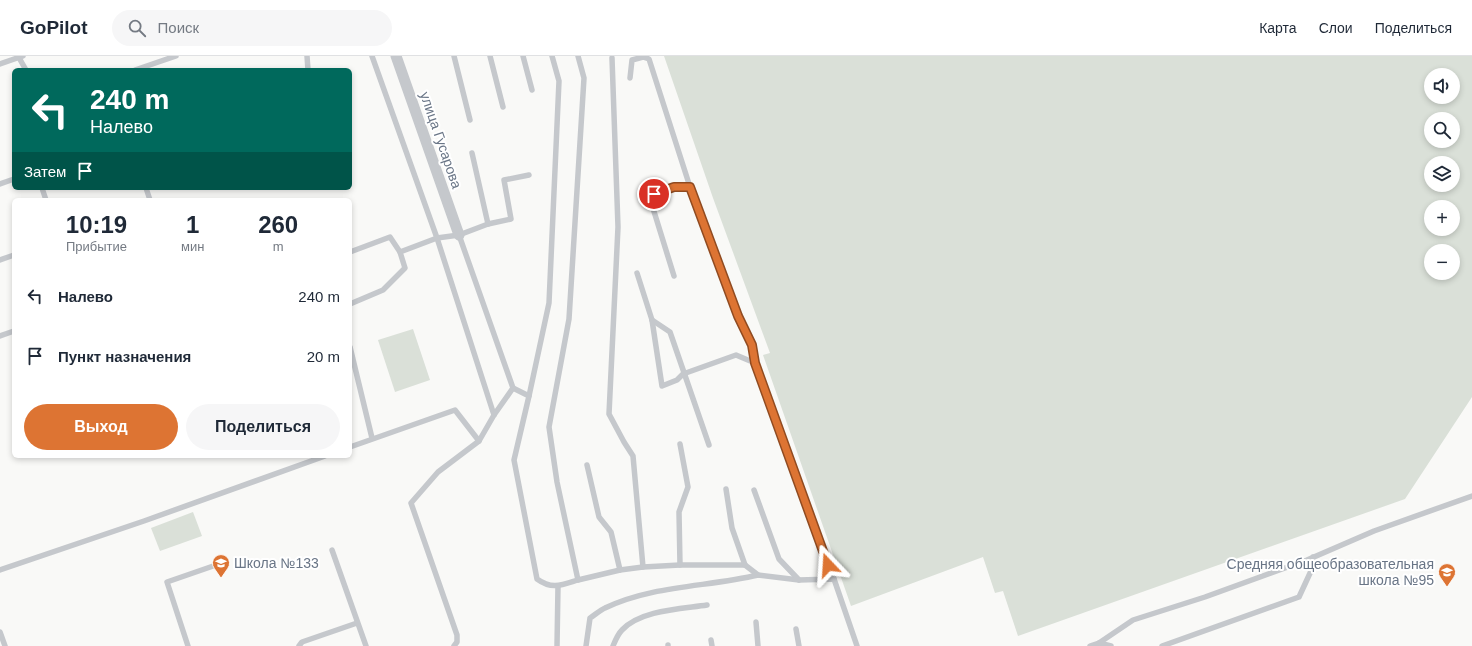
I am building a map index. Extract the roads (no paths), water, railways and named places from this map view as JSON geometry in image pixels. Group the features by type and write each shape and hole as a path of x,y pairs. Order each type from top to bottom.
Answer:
{"street":[{"name":"улица Гусарова","path":"396,56 459,235"}],"lane":[{"path":"141,68 176,56"},
{"path":"308,56 308,68"},
{"path":"372,56 437,238 494,415"},
{"path":"454,56 470,120"},
{"path":"490,56 503,107"},
{"path":"523,56 532,90"},
{"path":"552,56 559,81 549,302 514,460 537,579 545,585 558,586 620,570 643,567 680,565 745,565"},
{"path":"578,56 584,78 569,319 549,427 556,482 578,580"},
{"path":"0,64 19,57 25,68"},
{"path":"630,78 632,60 643,57 649,59 690,187 738,316 752,345 755,363 857,646"},
{"path":"612,58 618,227 609,414 624,442 634,456 643,567"},
{"path":"472,153 488,224"},
{"path":"400,252 437,238 459,235 488,224 511,219 504,180 529,175"},
{"path":"0,184 12,181"},
{"path":"674,276 652,205 654,194 674,187 690,187"},
{"path":"459,235 513,388 529,396"},
{"path":"352,251 390,237 400,252 405,268 383,290 352,303"},
{"path":"0,260 12,256"},
{"path":"637,273 652,320 662,386 677,380 683,374 736,355 755,363"},
{"path":"652,320 670,332 683,374 709,445"},
{"path":"0,336 12,332"},
{"path":"352,368 372,438"},
{"path":"454,646 457,635 411,503 438,472 479,441 494,415 513,388"},
{"path":"352,446 454,410 479,441"},
{"path":"680,444 688,486 679,512 680,565"},
{"path":"0,570 144,522 320,458"},
{"path":"587,465 599,517 611,532 620,570"},
{"path":"726,489 732,528 745,565 758,575"},
{"path":"754,490 779,559 799,580"},
{"path":"1099,644 1133,620 1205,597 1313,557 1374,531 1472,496"},
{"path":"332,550 366,646"},
{"path":"1162,646 1299,597 1312,570 1313,557"},
{"path":"188,646 167,582 219,564"},
{"path":"586,646 590,618 604,608 631,598 686,586 737,580 758,575 799,580 834,579"},
{"path":"557,646 558,586"},
{"path":"613,646 622,630 638,618 670,610 707,605"},
{"path":"756,622 758,646"},
{"path":"299,646 302,642 357,623"},
{"path":"796,629 799,646"},
{"path":"0,632 5,646"},
{"path":"1090,646 1099,644 1111,646"}],"place":[{"name":"Школа №133","path":"221,578"},
{"name":"Средняя общеобразовательная школа №95","path":"1447,587"}]}
